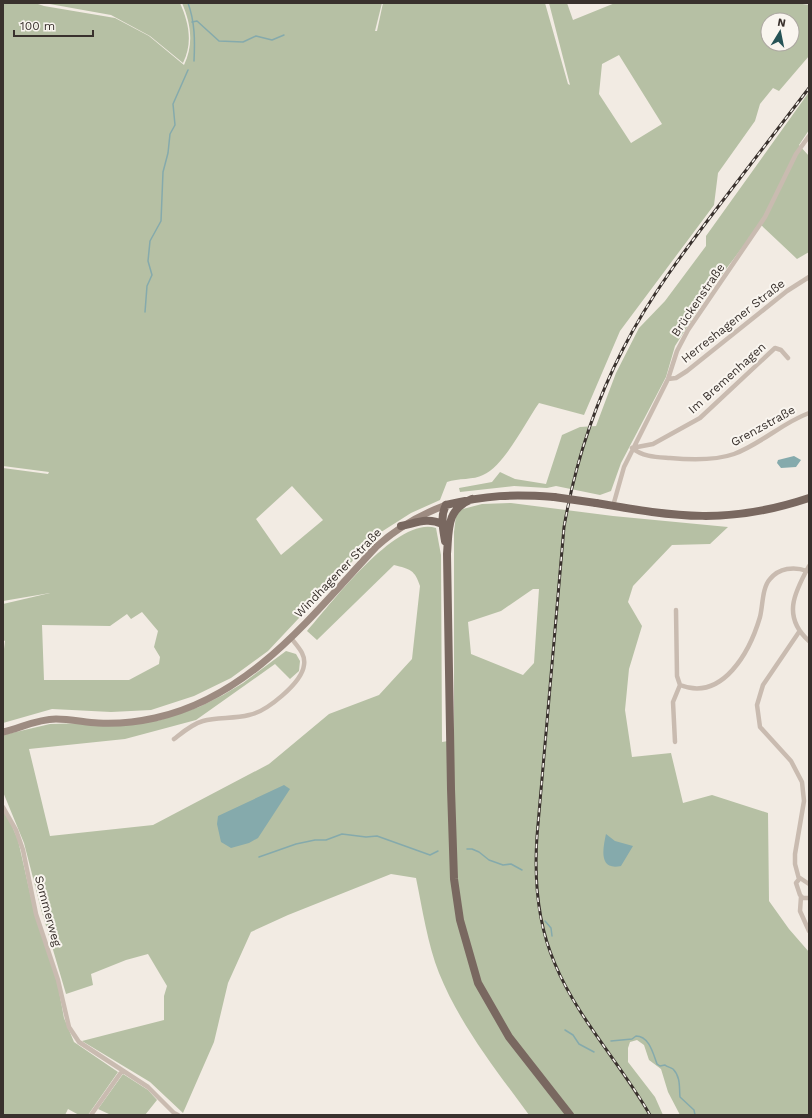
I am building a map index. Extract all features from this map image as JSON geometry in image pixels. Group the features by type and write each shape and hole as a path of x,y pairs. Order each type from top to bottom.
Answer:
{"main road":[{"path":"570,1115 509,1037 478,984 460,920 454,879 451,804 446,504 496,495 518,494 554,497 661,514 713,517 750,514 778,508 809,498"},
{"path":"446,523 458,506 472,499"},
{"name":"Windhagener Straße","path":"3,732 47,720 115,723 155,718 177,712 218,694 257,668 291,638 376,547 401,526 418,516 446,504"},
{"path":"401,526 427,520 435,520 446,523"}],"street":[{"name":"Brückenstraße","path":"613,506 632,448 668,379 675,356 688,330 765,217 796,154 809,136"},
{"name":"Herreshagener Straße","path":"668,379 676,378 687,371 787,291 809,277"},
{"name":"Im Bremenhagen","path":"632,448 653,444 700,418 775,348 780,350 788,358"},
{"name":"Grenzstraße","path":"632,448 638,453 655,457 696,459 726,456 743,450 788,422 809,413"},
{"path":"680,686 688,689 707,687 721,681 732,672 747,651 754,635 767,585 771,578 778,572 792,568 808,568 793,602 794,620 799,632 809,641"},
{"path":"675,742 673,702 680,686 677,676 676,610"},
{"path":"799,632 763,685 757,705 760,727 791,761 802,782 804,801 795,854 795,864 799,879 796,883 801,897 800,911 809,931"},
{"path":"174,739 188,727 204,721 250,715 265,709 282,695 300,676 304,665 301,652 291,638"},
{"name":"Sommerweg","path":"3,807 16,830 23,850 36,914 58,980 68,1024 73,1036 79,1042 148,1087 174,1113 178,1115"},
{"path":"799,879 809,884"},
{"path":"801,897 809,898"},
{"path":"91,1115 122,1071"}],"green space":[{"path":"3,3 35,3 44,6 115,18 149,36 184,65 189,49 190,34 188,19 182,3 382,3 375,31 377,31 383,3 545,3 568,84 570,85 549,3 567,3 573,20 615,3 796,3 809,5 809,56 779,91 773,88 760,104 755,121 718,173 714,205 620,331 584,415 539,403 514,443 499,463 479,477 447,482 440,500 411,513 378,534 268,651 231,678 194,696 151,710 111,712 52,709 3,723 3,657 5,641 3,640 3,604 50,593 3,601 3,468 48,474 49,472 3,466","holes":["619,55 662,124 631,143 599,94 602,64","292,486 323,520 281,555 256,519","142,612 158,631 154,647 160,657 159,664 129,680 44,680 42,625 110,626 127,614 131,619"]},
{"path":"44,3 180,3 186,18 189,33 186,56 183,63 150,36 111,15"},
{"path":"809,92 809,130 799,145 809,156 809,252 797,259 760,224 714,285 675,346 666,377 621,463 611,491 600,495 556,486 547,488 514,486 460,492 459,488 492,482 500,472 515,479 546,484 562,435 580,427 596,426 616,373 639,328 665,301 706,246 706,236"},
{"path":"511,503 613,516 728,527 710,544 672,545 633,586 628,602 642,626 629,669 625,710 632,757 671,753 683,803 712,795 768,813 769,901 789,929 809,952 809,1115 680,1115 668,1092 661,1069 649,1060 644,1045 637,1040 630,1042 628,1048 628,1062 655,1097 663,1115 529,1115 480,1047 457,1011 435,962 416,878 391,874 288,915 251,932 228,983 214,1042 183,1113 150,1082 82,1041 164,1020 164,996 167,986 148,954 126,960 91,974 93,985 66,994 41,909 24,843 3,792 3,735 50,724 157,721 199,707 223,695 243,683 286,651 296,654 300,661 299,671 290,679 275,664 196,720 125,739 29,749 50,836 153,825 269,764 329,714 379,695 412,659 420,586 414,573 408,569 394,565 317,640 307,631 348,583 384,548 403,535 420,528 436,528 441,555 442,742 454,740 454,532 456,515 459,510 482,504","holes":["533,589 539,589 534,663 523,675 471,654 468,622 501,611"]},
{"path":"3,805 18,840 35,915 57,980 64,1018 74,1042 118,1072 88,1115 79,1115 68,1109 65,1115 3,1115"},
{"path":"123,1074 148,1090 157,1100 145,1115 111,1115 98,1109"}],"water":[{"path":"794,456 801,460 796,467 781,468 777,463 778,460"},
{"path":"284,785 290,789 258,838 249,843 231,848 221,842 217,824 218,816"},
{"path":"606,834 615,841 633,846 621,866 614,867 605,862 603,852"}],"waterway":[{"path":"188,3 194,32 194,61"},
{"path":"192,22 197,21 219,41 243,42 256,36 272,40 284,35"},
{"path":"145,312 147,286 152,275 148,261 150,241 161,221 163,172 168,153 170,134 175,125 173,104 188,70"},
{"path":"259,857 296,844 315,840 326,840 342,834 366,837 377,836 430,855 438,851"},
{"path":"467,849 472,849 479,852 489,860 503,865 511,864 522,870"},
{"path":"545,921 551,928 552,936"},
{"path":"565,1030 573,1035 579,1044 594,1052"},
{"path":"611,1041 632,1039 636,1036 644,1039 650,1046 657,1064 660,1066 665,1065 676,1072 679,1083 680,1097 694,1110 695,1115"}],"railway":[{"path":"650,1115 639,1096 575,1004 564,984 549,949 544,933 538,901 536,869 537,836 564,527 574,480 594,413 633,329 681,256 809,88"}]}
